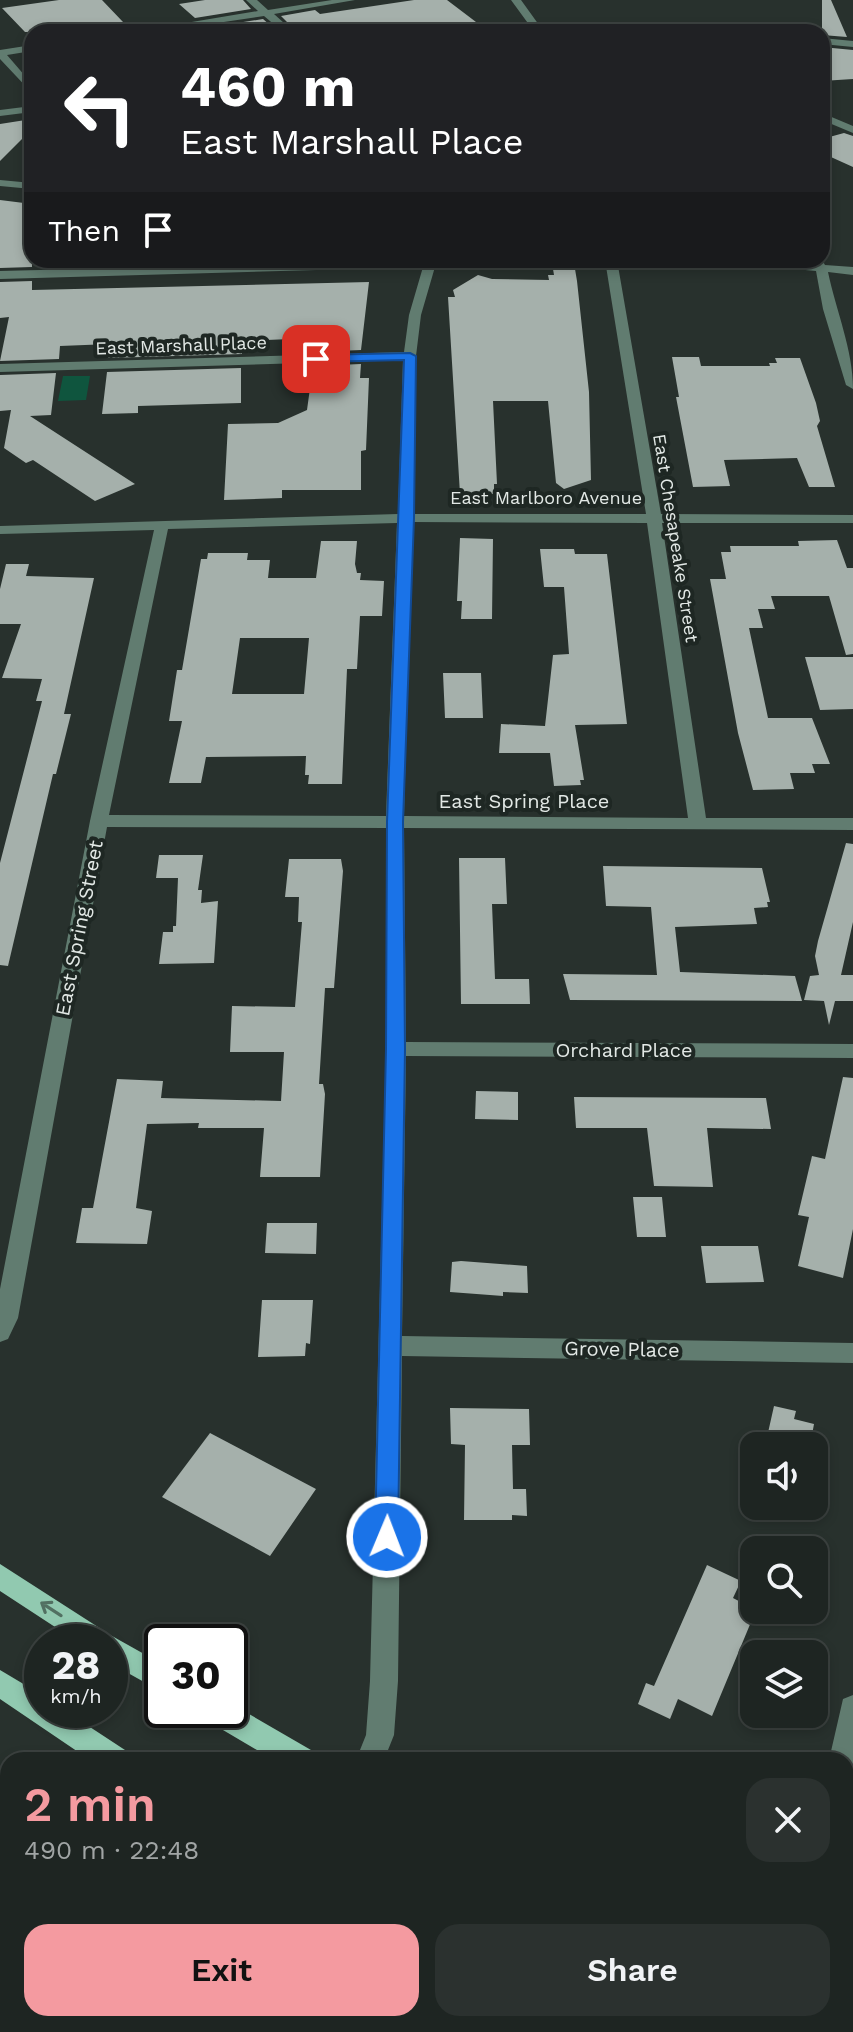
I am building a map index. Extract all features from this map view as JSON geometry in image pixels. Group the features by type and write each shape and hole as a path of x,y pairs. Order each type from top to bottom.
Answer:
{"main road":[{"path":"0,1576 73,1624"},
{"path":"0,1683 103,1752"},
{"path":"247,1728 287,1752"}],"street":[{"path":"251,0 279,24"},
{"path":"191,24 350,0"},
{"path":"516,0 533,24"},
{"path":"830,42 853,44"},
{"path":"0,53 24,49"},
{"path":"0,53 24,81"},
{"path":"0,113 24,110"},
{"path":"830,120 853,130"},
{"path":"0,183 24,185"},
{"path":"830,266 853,271"},
{"path":"0,275 232,268"},
{"path":"373,1752 380,1735 382,1705 396,1049 395,822 410,356 415,315 429,268"},
{"name":"East Chesapeake Street","path":"612,268 654,517 698,824"},
{"path":"820,268 853,385"},
{"name":"East Marshall Place","path":"0,368 410,356"},
{"name":"East Marlboro Avenue","path":"0,530 407,518 853,519"},
{"name":"East Spring Street","path":"0,1332 6,1318 99,821 162,525"},
{"name":"East Spring Place","path":"99,821 853,824"},
{"name":"Orchard Place","path":"396,1049 853,1051"},
{"name":"Grove Place","path":"390,1346 853,1353"},
{"path":"845,1752 853,1709"}],"green space":[{"path":"63,376 90,376 86,400 58,401"}],"building":[{"path":"59,0 102,0 123,22 24,24 24,31 2,8"},
{"path":"243,0 251,9 195,18 179,4"},
{"path":"414,0 447,0 476,22 289,24 281,16 315,10 320,14"},
{"path":"822,0 831,0 847,37 830,36 830,24 822,24"},
{"path":"263,19 269,24 231,24"},
{"path":"830,48 853,50 853,79 830,80"},
{"path":"24,120 24,137 0,161 0,124"},
{"path":"844,133 853,136 853,167 830,157 830,137"},
{"path":"0,200 24,203 24,267 0,268"},
{"path":"553,269 575,269 589,392 591,480 564,489 556,483 548,401 493,401 497,484 494,484 494,494 460,494 448,297 455,297 453,290 478,275 492,279 549,280 548,275 554,275"},
{"path":"32,281 32,290 369,282 361,350 314,352 316,338 242,341 242,354 108,358 110,344 60,346 59,359 0,361 9,317 0,318 0,282"},
{"path":"672,357 699,357 701,366 770,366 769,363 777,363 775,358 800,358 816,403 820,421 817,426 835,487 809,487 797,458 724,460 730,486 693,487 676,397 679,397"},
{"path":"361,364 360,378 369,378 366,450 361,451 361,490 282,490 282,498 224,500 228,424 278,423 307,410 313,366"},
{"path":"241,368 241,403 138,406 138,413 102,414 107,372"},
{"path":"56,373 51,415 30,416 135,484 95,501 33,460 26,463 4,448 11,410 0,411 0,375"},
{"path":"460,538 493,539 492,619 461,619 462,601 457,601"},
{"path":"837,540 847,568 853,568 853,654 846,655 829,596 771,596 775,609 758,609 763,628 749,628 768,718 812,718 830,764 812,764 815,773 790,773 794,789 753,790 738,733 710,579 726,579 721,552 731,552 730,546 799,546 798,541"},
{"path":"321,541 357,541 355,564 357,573 361,573 360,580 384,581 382,616 360,616 357,669 347,669 342,784 308,784 306,756 206,757 201,783 169,783 182,721 169,721 177,670 182,670 201,559 207,559 208,553 248,553 247,560 270,560 268,578 316,578","holes":["240,638 309,638 304,694 232,694"]},
{"path":"540,549 574,549 575,554 607,554 627,724 575,725 584,780 580,780 581,785 554,786 550,753 499,753 501,724 545,726 553,655 569,654 564,587 544,587"},
{"path":"6,564 29,564 26,576 94,578 64,714 71,714 56,774 53,774 8,966 0,965 0,863 42,701 36,701 42,679 2,678 21,624 0,624 0,589"},
{"path":"805,657 853,657 853,709 820,710"},
{"path":"443,673 481,673 483,718 445,718"},
{"path":"846,843 853,844 853,922 841,975 853,975 853,1001 835,1001 829,1025 824,1001 804,1000 810,976 819,975 815,956 818,941"},
{"path":"159,855 203,855 198,890 202,890 201,903 218,901 214,963 159,964 163,932 173,932 173,926 176,926 178,878 156,878"},
{"path":"459,858 505,858 507,904 492,904 495,979 529,979 530,1004 461,1004"},
{"path":"289,859 341,859 343,871 334,988 325,988 319,1084 323,1084 325,1094 320,1177 260,1177 264,1128 198,1128 199,1123 147,1124 136,1208 152,1211 147,1244 76,1243 82,1208 93,1208 117,1079 163,1081 161,1098 281,1101 284,1052 230,1052 232,1006 295,1007 302,922 298,922 299,897 285,897"},
{"path":"603,866 762,868 770,902 767,902 768,907 754,908 757,924 675,927 680,972 795,976 802,1001 570,1000 563,974 657,975 651,907 606,906"},
{"path":"843,1077 853,1078 853,1229 843,1278 798,1266 809,1217 798,1215 812,1156 825,1159"},
{"path":"476,1091 518,1092 518,1120 475,1119"},
{"path":"574,1097 766,1098 771,1129 707,1128 713,1187 654,1186 647,1128 576,1128"},
{"path":"633,1197 662,1197 666,1237 637,1237"},
{"path":"267,1223 317,1223 316,1254 265,1253"},
{"path":"701,1246 758,1246 764,1282 706,1283"},
{"path":"452,1262 527,1266 528,1293 503,1292 503,1296 450,1292"},
{"path":"262,1300 313,1300 310,1344 306,1343 305,1356 258,1357"},
{"path":"774,1406 796,1411 794,1419 814,1424 813,1432 768,1432"},
{"path":"450,1408 529,1409 530,1445 512,1445 513,1489 526,1489 527,1516 512,1515 512,1520 464,1520 465,1445 451,1444"},
{"path":"210,1433 316,1489 270,1556 162,1497"},
{"path":"707,1565 740,1581 733,1598 740,1602 740,1624 750,1624 744,1640 740,1640 740,1649 712,1716 678,1699 670,1719 638,1704 646,1683 654,1686"}],"route":[{"path":"316,359 410,356 395,822 396,1049 387,1537"}]}
